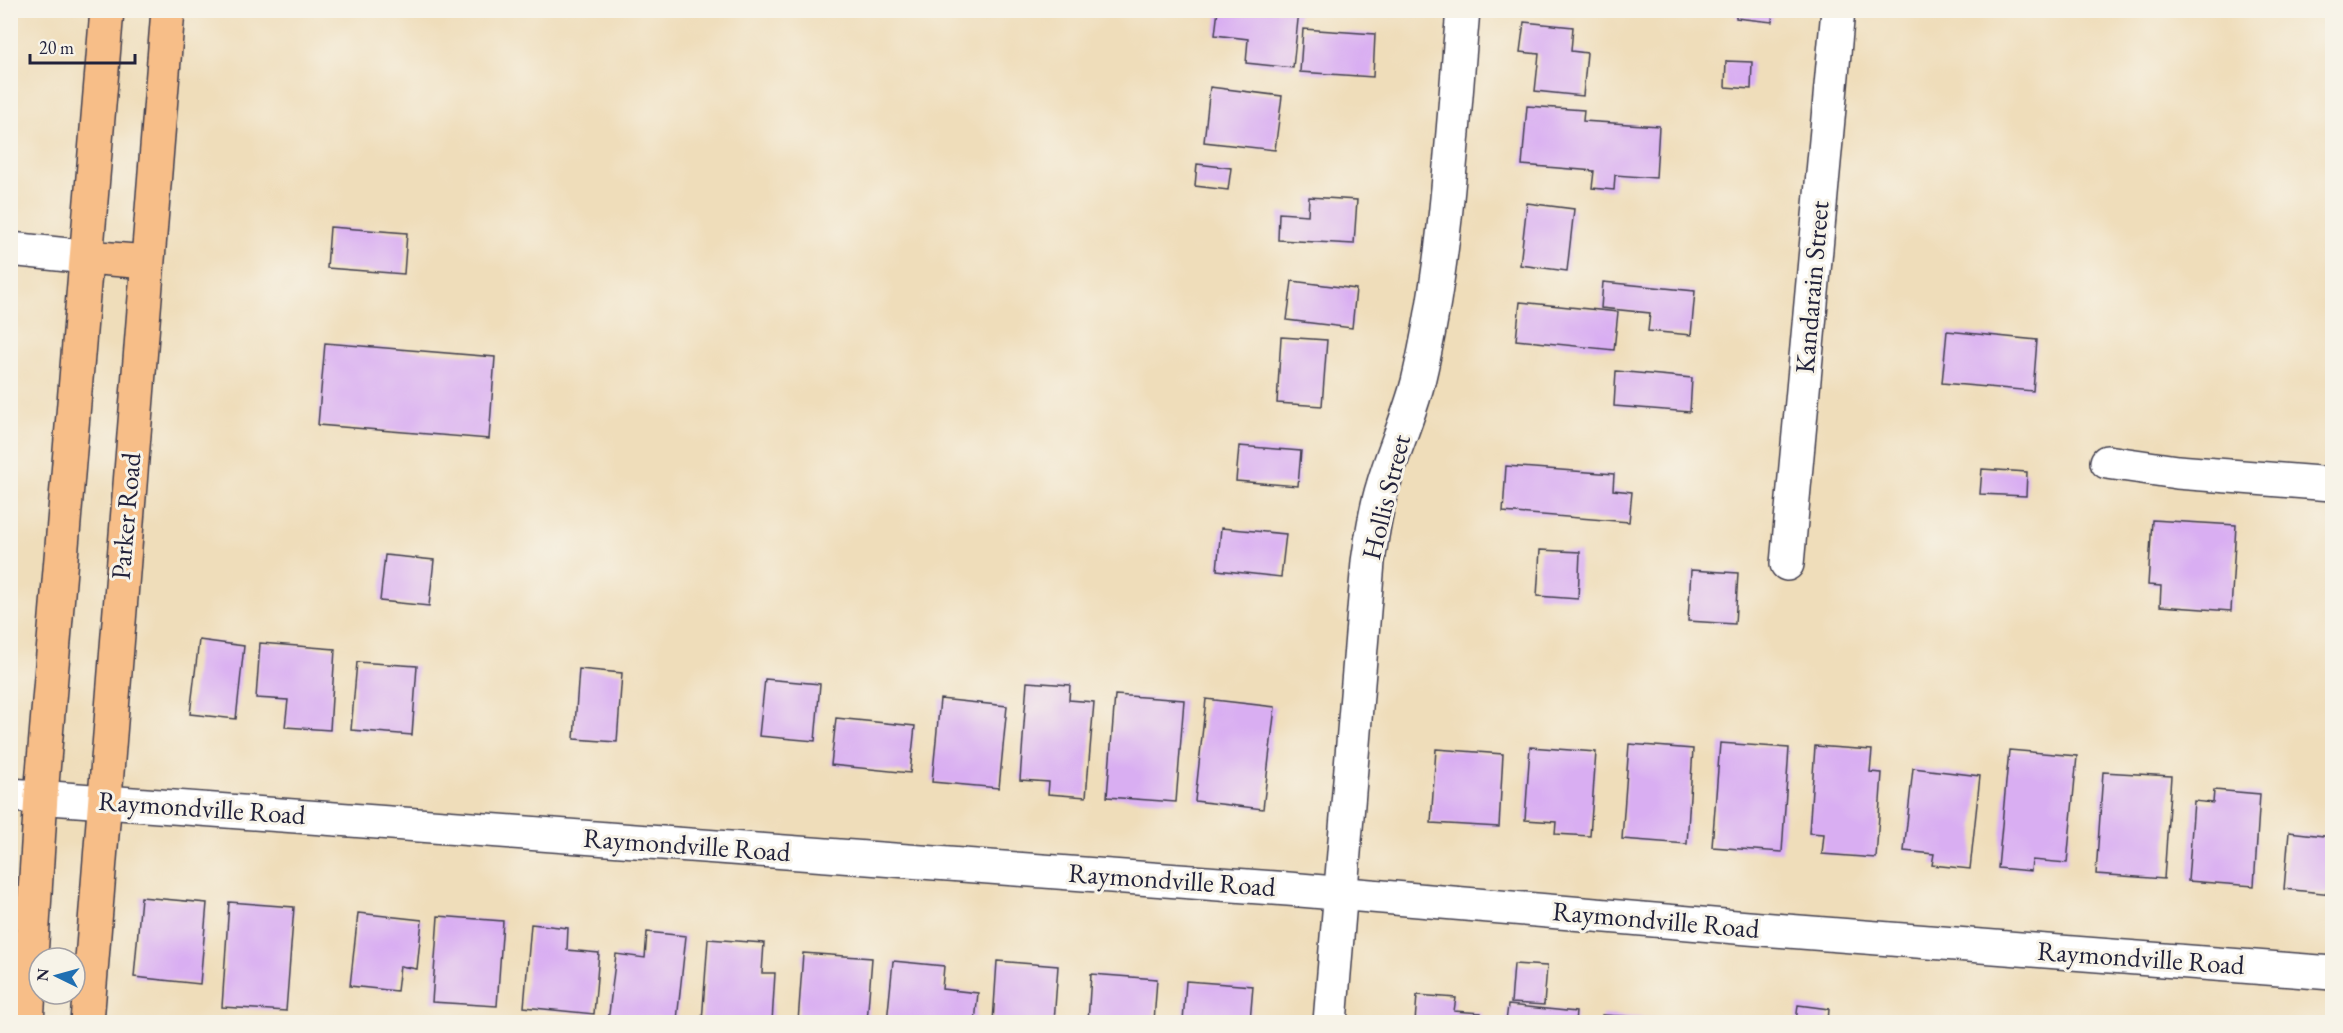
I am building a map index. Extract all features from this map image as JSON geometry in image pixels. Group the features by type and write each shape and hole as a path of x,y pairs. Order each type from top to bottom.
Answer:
{"main road":[{"path":"27,1023 26,795 87,257 107,10"},
{"name":"Parker Road","path":"87,1023 168,10"},
{"path":"87,257 147,262"}],"street":[{"name":"Hollis Street","path":"1330,1023 1339,893 1373,525 1383,486 1417,384 1431,316 1444,226 1463,10"},
{"name":"Kandarain Street","path":"1787,564 1838,10"},
{"path":"10,249 87,257"},
{"path":"2106,462 2177,472 2332,484"},
{"name":"Raymondville Road","path":"26,795 1339,893 1748,928 2332,973"}],"building":[{"path":"1218,10 1299,10 1293,68 1246,63 1248,39 1215,35"},
{"path":"1736,10 1773,10 1772,22 1736,18"},
{"path":"1524,22 1573,27 1571,51 1587,53 1583,96 1535,91 1539,54 1520,52"},
{"path":"1303,29 1375,34 1373,77 1300,72"},
{"path":"1726,61 1752,62 1751,89 1725,87"},
{"path":"1210,87 1282,96 1275,150 1204,142"},
{"path":"1527,106 1584,110 1583,121 1659,126 1656,178 1615,175 1614,190 1592,188 1594,171 1522,165"},
{"path":"1197,164 1231,168 1228,190 1195,186"},
{"path":"1309,197 1357,200 1354,244 1278,240 1279,213 1308,215"},
{"path":"1527,203 1574,209 1567,271 1520,265"},
{"path":"330,227 407,233 404,274 327,268"},
{"path":"1292,281 1356,289 1352,328 1287,320"},
{"path":"1603,282 1695,291 1691,335 1648,331 1650,313 1601,308"},
{"path":"1520,302 1618,312 1614,350 1516,340"},
{"path":"1947,331 2037,340 2033,391 1942,383"},
{"path":"1281,337 1327,340 1322,406 1277,403"},
{"path":"325,343 495,357 489,439 318,425"},
{"path":"1616,371 1692,378 1690,412 1614,406"},
{"path":"1239,446 1301,451 1298,486 1236,481"},
{"path":"1506,466 1614,474 1613,490 1632,492 1629,522 1503,512"},
{"path":"1982,469 2027,472 2026,496 1980,494"},
{"path":"2152,520 2236,525 2231,611 2160,606 2161,586 2148,585"},
{"path":"1221,528 1286,534 1281,577 1217,570"},
{"path":"1540,550 1580,552 1578,599 1537,596"},
{"path":"385,555 434,560 429,606 380,601"},
{"path":"1691,570 1738,573 1735,624 1688,621"},
{"path":"199,640 244,646 236,719 190,714"},
{"path":"260,643 335,649 330,730 285,727 288,700 256,698"},
{"path":"357,662 417,666 412,735 351,730"},
{"path":"579,669 622,673 617,742 574,739"},
{"path":"765,679 820,684 815,741 759,736"},
{"path":"1027,682 1070,685 1069,700 1094,702 1086,797 1048,794 1049,782 1020,780"},
{"path":"1115,695 1184,700 1176,802 1107,797"},
{"path":"940,699 1007,706 999,788 932,782"},
{"path":"1206,699 1275,707 1263,809 1195,801"},
{"path":"836,718 915,726 910,773 831,765"},
{"path":"1720,743 1789,748 1782,852 1712,847"},
{"path":"1629,744 1693,749 1687,844 1622,839"},
{"path":"1815,746 1872,750 1870,772 1882,773 1876,858 1822,854 1824,834 1809,833"},
{"path":"1530,747 1596,752 1590,836 1555,834 1556,822 1525,820"},
{"path":"1436,749 1503,754 1499,827 1431,823"},
{"path":"2009,750 2077,756 2067,863 2032,860 2031,871 1998,868"},
{"path":"1913,768 1980,776 1970,869 1932,865 1934,854 1904,851"},
{"path":"2103,772 2171,776 2164,879 2096,874"},
{"path":"2214,790 2260,794 2254,886 2188,881 2194,801 2213,803"},
{"path":"2289,832 2332,837 2332,894 2284,889"},
{"path":"141,897 207,903 200,984 134,977"},
{"path":"229,902 294,907 286,1011 222,1007"},
{"path":"358,913 422,920 417,969 400,966 397,991 350,986"},
{"path":"438,916 503,921 497,1006 432,1002"},
{"path":"531,924 568,928 567,950 599,953 594,1014 524,1007"},
{"path":"647,932 686,936 677,1020 655,1017 654,1022 608,1022 616,954 645,958"},
{"path":"708,939 764,943 762,973 775,973 772,1022 702,1022"},
{"path":"803,953 872,958 867,1022 798,1022"},
{"path":"893,961 944,966 942,989 978,993 975,1022 887,1022"},
{"path":"997,961 1058,966 1054,1022 993,1022"},
{"path":"1514,964 1547,966 1544,1005 1511,1003"},
{"path":"1091,974 1157,979 1154,1022 1088,1022"},
{"path":"1186,981 1253,986 1250,1022 1183,1022"},
{"path":"1417,995 1456,998 1454,1011 1481,1013 1480,1022 1415,1022"},
{"path":"1508,1005 1576,1012 1575,1022 1506,1022"},
{"path":"1798,1005 1829,1009 1828,1022 1796,1022"},
{"path":"1602,1015 1668,1019 1668,1022 1601,1022"}]}
